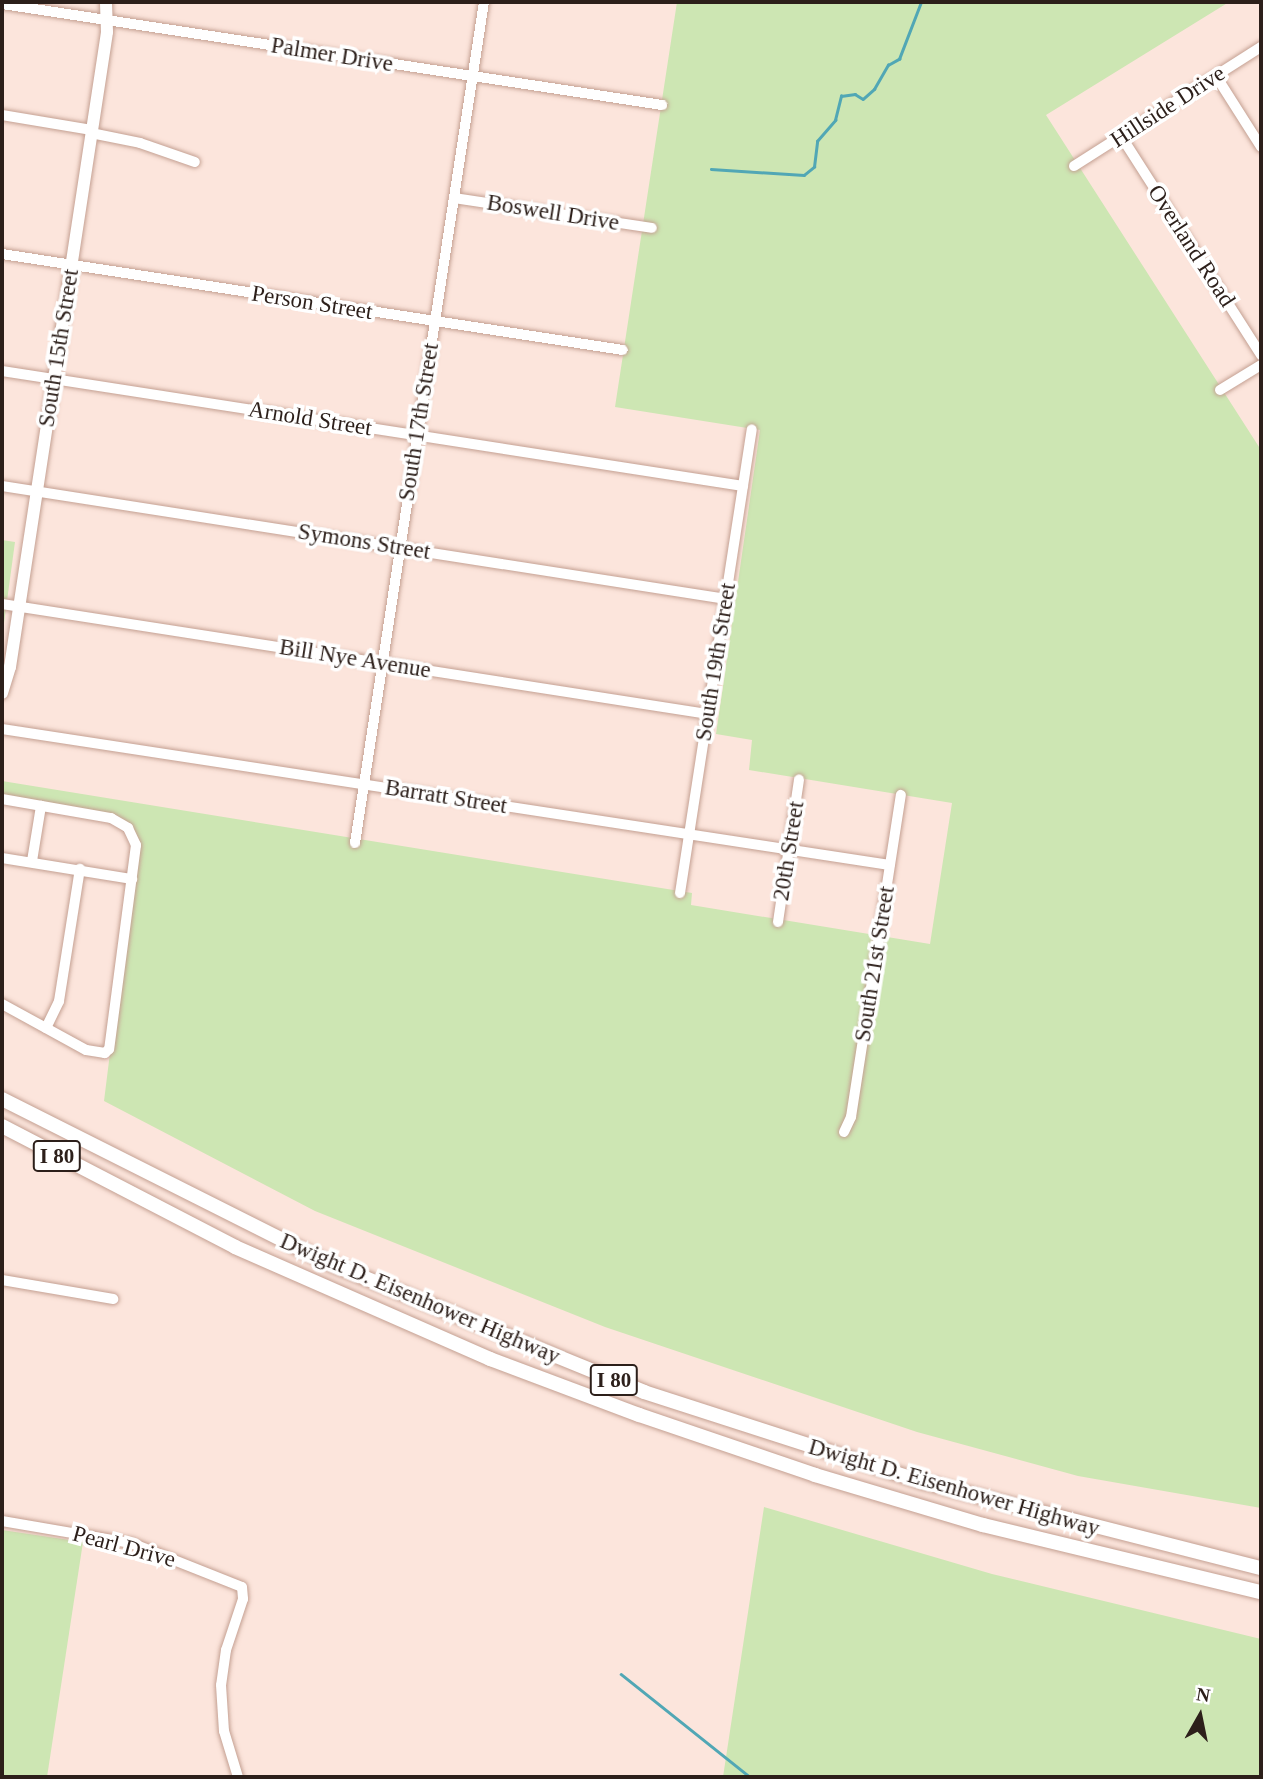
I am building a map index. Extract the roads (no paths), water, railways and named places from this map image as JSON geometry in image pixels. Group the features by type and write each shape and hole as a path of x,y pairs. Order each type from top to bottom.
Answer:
{"highway":[{"name":"Dwight D. Eisenhower Highway","path":"2,1099 143,1174 326,1262 644,1392 923,1482 1261,1568"},
{"name":"Dwight D. Eisenhower Highway","path":"2,1126 235,1247 490,1359 639,1415 815,1475 983,1525 1261,1592"}],"main road":[{"name":"South 15th Street","path":"2,693 19,607 107,32 103,20 106,2"}],"street":[{"name":"South 17th Street","path":"355,843 484,2"},
{"name":"Palmer Drive","path":"2,4 662,106"},
{"name":"Hillside Drive","path":"1074,166 1261,47"},
{"path":"1216,76 1261,147"},
{"path":"2,115 92,131 140,143 195,162"},
{"name":"Overland Road","path":"1121,136 1261,355"},
{"name":"Boswell Drive","path":"454,198 652,228"},
{"name":"Person Street","path":"2,254 623,350"},
{"path":"1220,390 1261,365"},
{"name":"Arnold Street","path":"2,371 743,486"},
{"name":"South 19th Street","path":"680,893 752,430"},
{"name":"Symons Street","path":"2,486 726,599"},
{"name":"Bill Nye Avenue","path":"2,604 708,714"},
{"name":"Barratt Street","path":"2,729 890,865"},
{"name":"20th Street","path":"778,922 799,780"},
{"name":"South 21st Street","path":"844,1132 851,1117 901,795"},
{"path":"2,799 111,818 128,828 136,845 113,1040 106,1054 86,1050 2,1004"},
{"path":"32,862 41,806"},
{"path":"2,858 132,879"},
{"path":"46,1028 59,1002 80,869"},
{"path":"2,1280 113,1299"},
{"name":"Pearl Drive","path":"2,1521 131,1543 242,1587 243,1599 226,1650 221,1685 224,1731 238,1777"}],"waterway":[{"path":"711,169 804,175 814,167 817,141 835,120 841,96 855,94 863,99 874,89 888,65 899,59 921,2"},
{"path":"621,1674 750,1777"}]}
